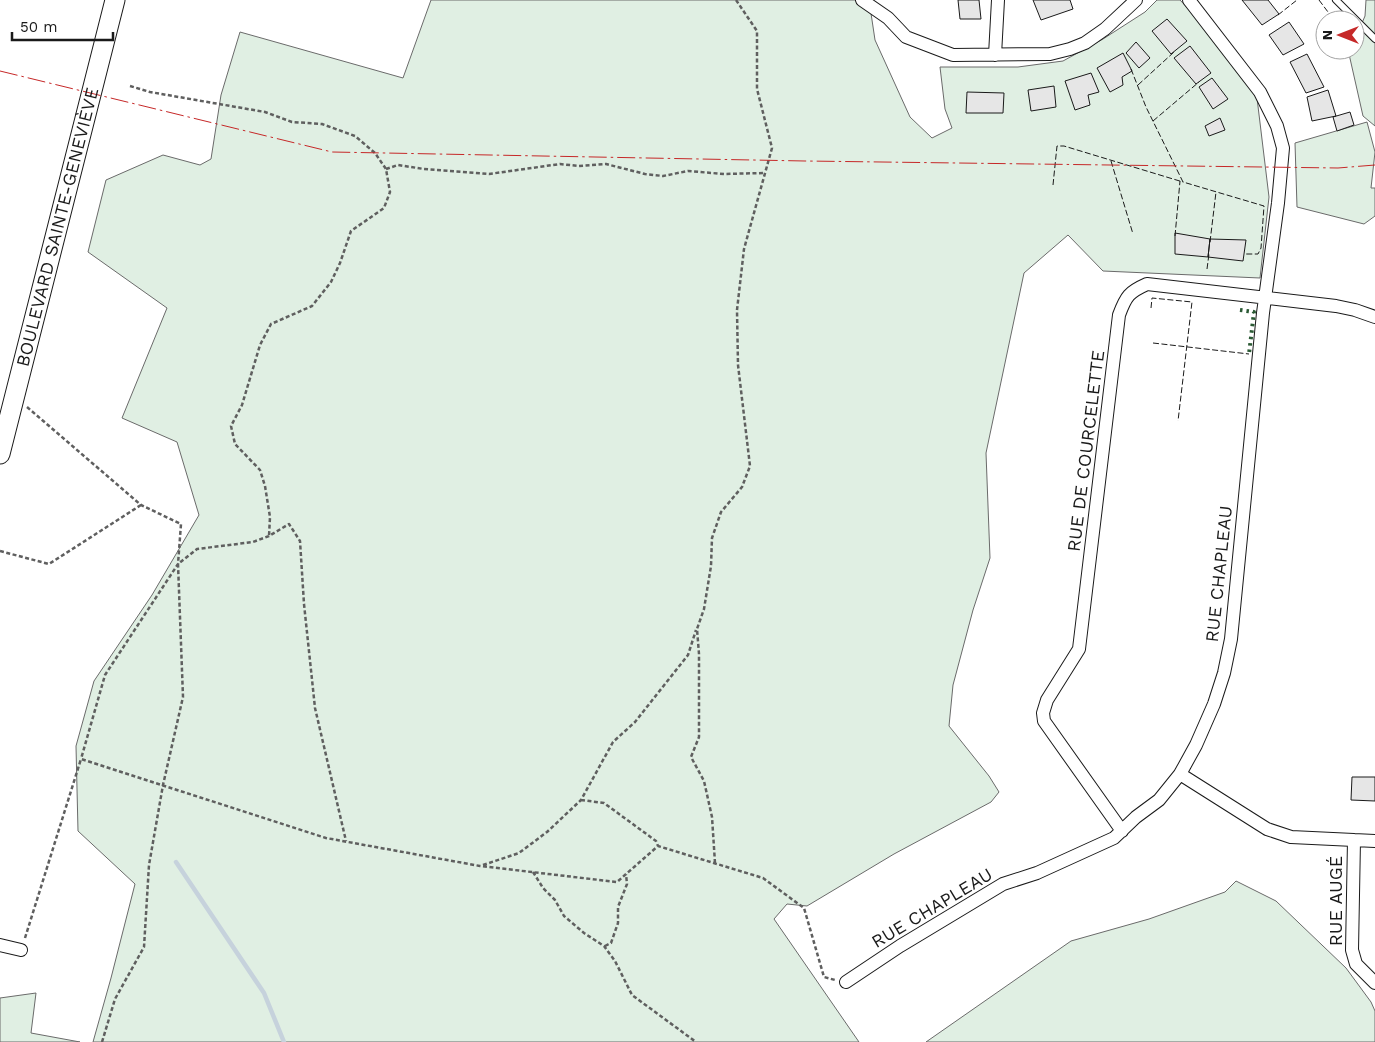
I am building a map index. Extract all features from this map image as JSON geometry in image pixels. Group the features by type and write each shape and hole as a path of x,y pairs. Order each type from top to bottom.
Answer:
{"main road":[{"name":"BOULEVARD SAINTE-GENEVIÈVE","path":"0,454 115,0"}],"street":[{"path":"862,0 888,18 906,37 952,55 1050,54 1070,50 1085,43 1105,29 1136,0"},
{"path":"995,55 998,0"},
{"name":"RUE CHAPLEAU","path":"846,982 900,946 1003,884 1038,873 1098,846 1122,831 1158,800 1180,774 1196,745 1214,704 1224,673 1231,639 1265,299 1280,188 1283,148 1277,126 1260,92 1189,0"},
{"name":"RUE DE COURCELETTE","path":"1122,831 1044,721 1043,713 1047,700 1079,649 1119,315 1125,299 1133,290 1147,284 1336,306 1355,310 1375,318"},
{"path":"1180,774 1266,829 1291,837 1375,841"},
{"name":"RUE AUGÉ","path":"1354,840 1352,950 1356,964 1375,983"},
{"path":"0,945 21,950"}],"lane":[{"path":"1336,0 1375,39"}],"path":[{"path":"480,866 519,853 547,832 581,800 613,742 634,722 688,655 704,609 711,566 712,538 721,512 742,487 750,466 738,365 737,310 744,249 772,148 757,89 757,31 736,0"},
{"path":"130,86 150,92 265,112 292,122 322,124 355,136 375,152 386,169 390,192 384,208 351,231 331,282 312,306 271,324 260,345 242,405 231,426 235,444 260,470 265,486 270,517 269,536"},
{"path":"386,169 398,165 490,174 560,164 579,166 606,164 645,174 662,176 688,171 724,174 766,173"},
{"path":"15,396 140,505 181,524 178,564 183,696 163,785 149,865 144,947 115,999 102,1042"},
{"path":"0,551 49,564 140,505"},
{"path":"21,950 81,759 105,675 178,564 197,549 253,542 269,536 289,524 300,541 304,604 315,708 346,841"},
{"path":"697,629 699,654 699,737 691,757 704,781 712,817 715,864"},
{"path":"81,759 326,838 480,866 617,882 658,846"},
{"path":"581,800 604,803 656,841 658,846 764,878 804,908 824,978 846,982"},
{"path":"533,872 564,916 584,933 604,946 615,961 632,995 696,1042"},
{"path":"604,946 611,943 618,923 618,907 627,884 626,874"}],"green space":[{"path":"431,0 869,0 875,40 910,117 932,138 952,128 945,109 940,67 1018,67 1063,61 1103,39 1145,12 1157,0 1180,0 1196,17 1257,98 1269,197 1260,278 1103,271 1068,235 1024,273 986,453 990,558 973,610 953,685 949,726 989,776 999,792 991,802 894,854 807,906 787,904 774,919 859,1042 93,1042 135,884 78,831 76,746 94,681 152,595 199,515 177,442 122,418 167,308 88,252 106,180 163,155 200,165 211,159 221,95 240,32 403,78"},
{"path":"1366,0 1375,0 1375,126 1363,116 1350,60 1365,60"},
{"path":"1367,122 1375,152 1371,188 1375,188 1375,216 1364,224 1297,207 1295,143"},
{"path":"1236,881 1276,901 1346,968 1371,1002 1375,1011 1375,1042 926,1042 1071,941 1149,919 1225,892"},
{"path":"36,993 31,1033 80,1042 0,1042 0,998"}],"building":[{"path":"958,0 979,0 981,19 960,19"},
{"path":"1033,0 1070,0 1073,9 1041,20"},
{"path":"1242,0 1268,0 1279,14 1262,25"},
{"path":"1167,19 1187,41 1171,54 1152,31"},
{"path":"1289,22 1304,44 1283,55 1269,35"},
{"path":"1136,42 1150,58 1139,68 1126,53"},
{"path":"1190,46 1211,73 1196,84 1174,58"},
{"path":"1123,53 1132,71 1122,77 1123,85 1110,92 1097,68"},
{"path":"1307,54 1324,87 1306,93 1290,62"},
{"path":"1091,73 1099,92 1088,95 1090,105 1075,110 1065,81"},
{"path":"1212,78 1228,99 1213,109 1199,87"},
{"path":"1054,86 1056,107 1031,111 1028,90"},
{"path":"1328,90 1336,116 1312,121 1307,97"},
{"path":"967,92 1004,93 1003,113 966,113"},
{"path":"1350,112 1354,125 1337,131 1333,117"},
{"path":"1220,118 1225,130 1209,136 1205,126"},
{"path":"1175,233 1210,239 1208,257 1175,254"},
{"path":"1210,239 1246,240 1243,261 1208,257"},
{"path":"1352,777 1375,777 1375,801 1351,800"}],"waterway":[{"path":"176,862 264,993 284,1042"}],"hedge":[{"path":"1240,310 1254,312 1249,354"}],"fence":[{"path":"1278,15 1297,0"},
{"path":"1319,0 1326,10"},
{"path":"1138,85 1174,52"},
{"path":"1131,69 1146,107 1183,182 1264,206 1261,248 1258,254 1245,254"},
{"path":"1153,121 1199,82"},
{"path":"1053,185 1057,146 1064,146 1183,182"},
{"path":"1111,161 1133,234"},
{"path":"1175,236 1180,181"},
{"path":"1210,242 1216,192"},
{"path":"1207,269 1209,254"},
{"path":"1151,308 1152,298 1192,302 1178,421"},
{"path":"1153,343 1249,354"}],"power":[{"path":"0,71 332,152 1338,168 1375,165"}]}
